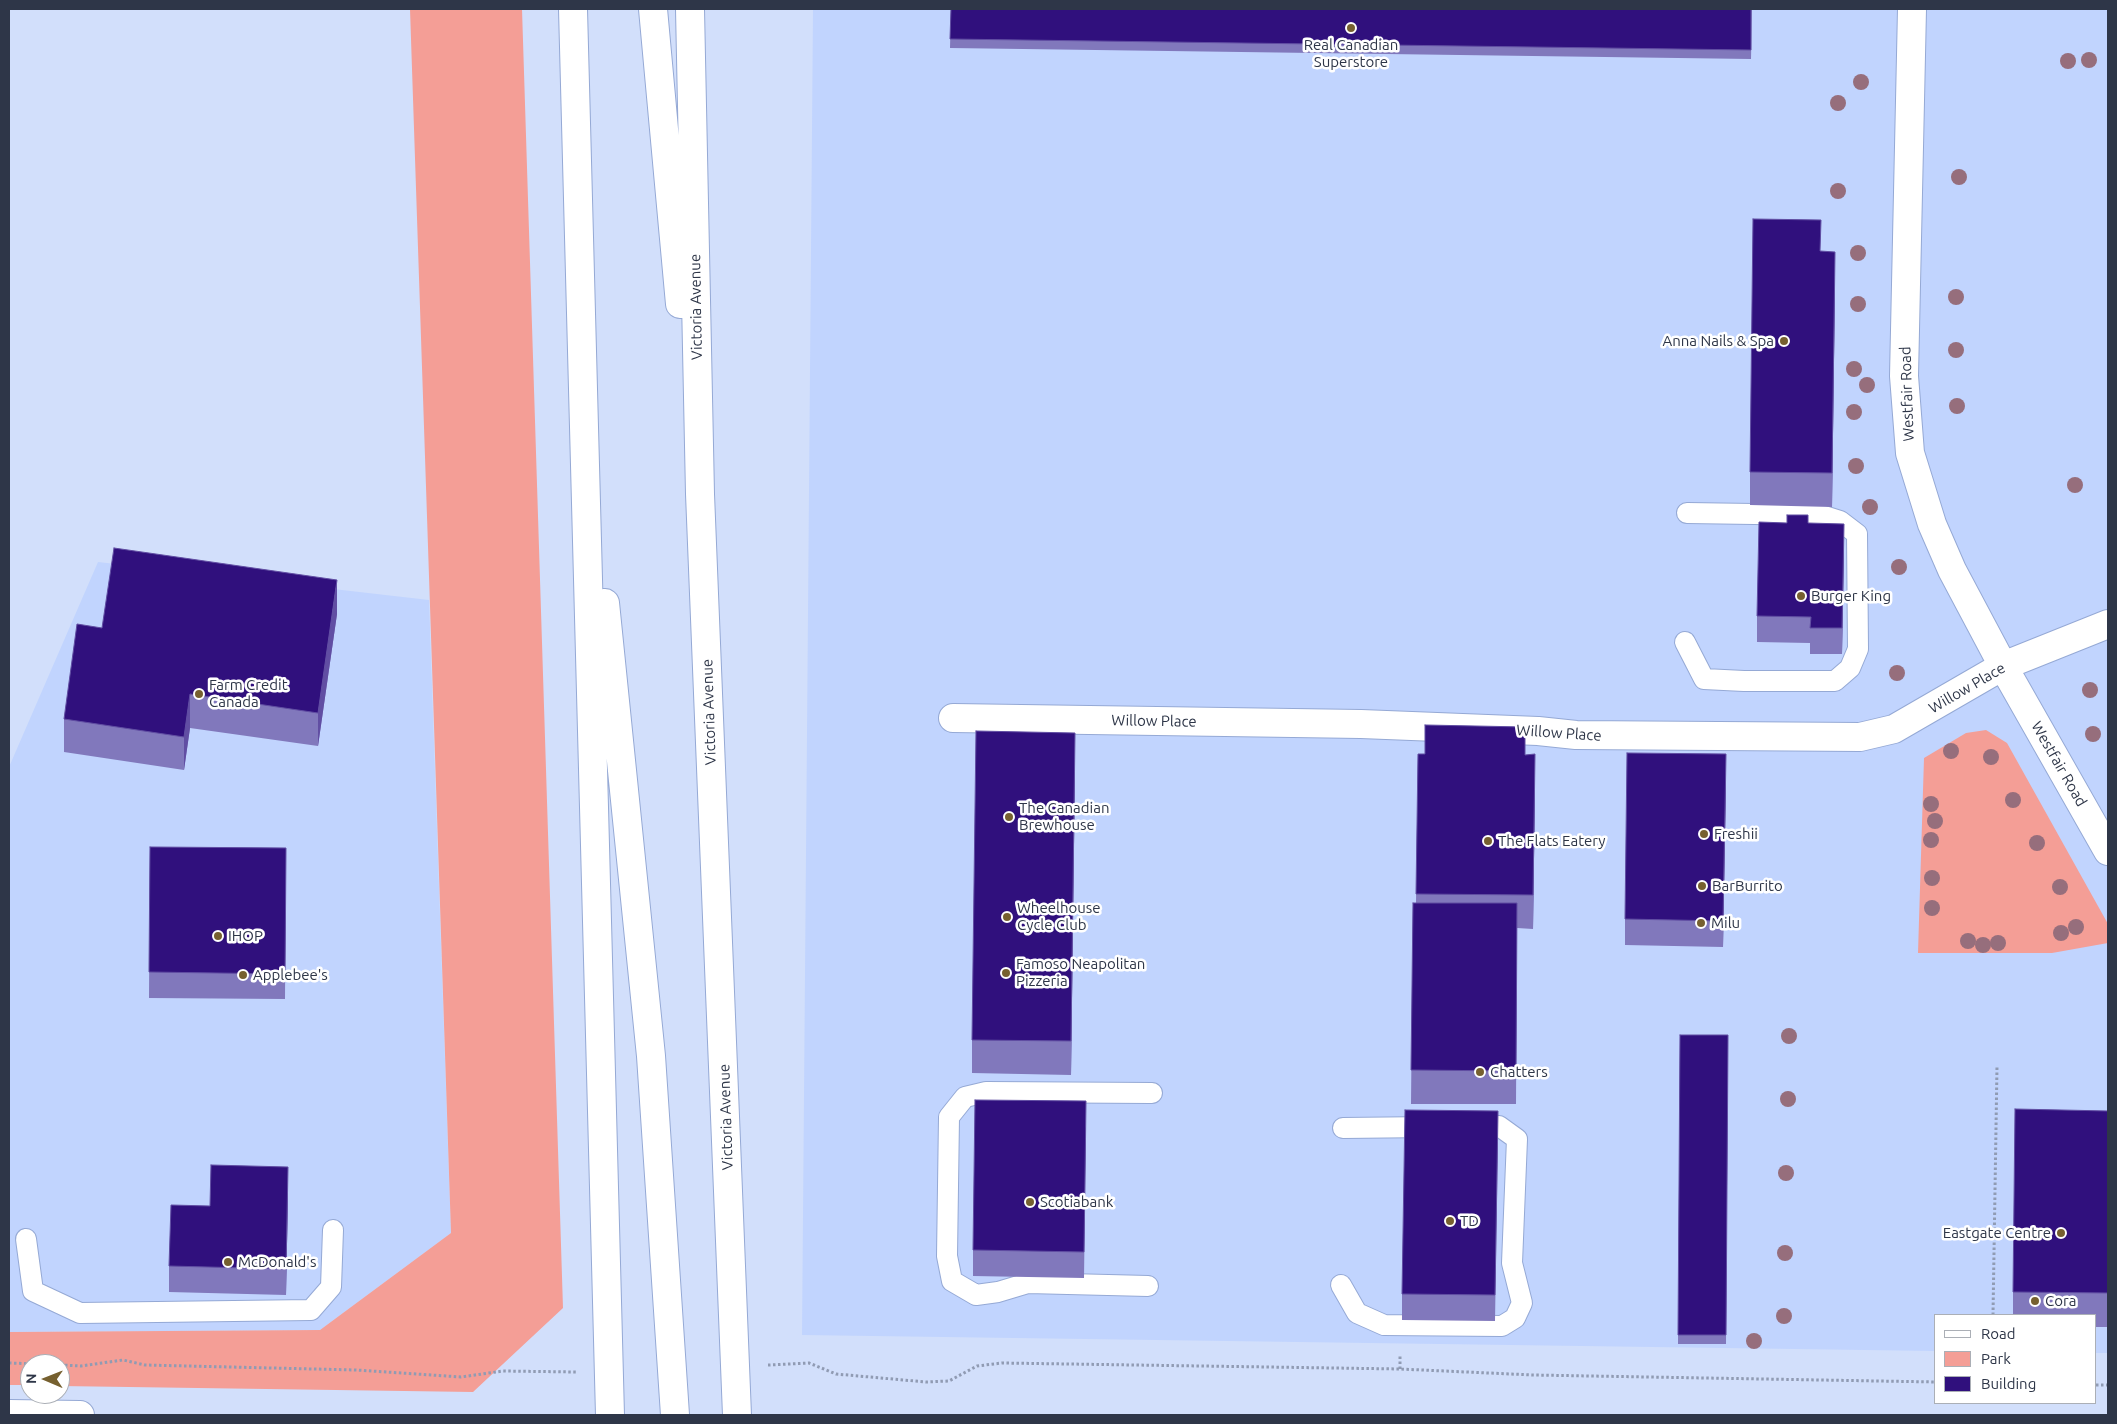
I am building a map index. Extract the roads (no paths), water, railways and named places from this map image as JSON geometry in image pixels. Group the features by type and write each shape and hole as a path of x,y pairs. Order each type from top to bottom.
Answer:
{"main road":[{"path":"573,9 610,1415"},
{"path":"653,9 671,218 700,494"},
{"name":"Victoria Avenue","path":"690,9 700,494 736,1367 736,1415"},
{"name":"Westfair Road","path":"1912,9 1904,376 1910,453 1932,524 1952,570 2003,666 2108,851"},
{"path":"583,385 651,1056 676,1415"},
{"name":"Willow Place","path":"953,718 1361,724 1538,731 1576,736 1860,737 1894,729 2003,666 2108,624"},
{"path":"9,1414 80,1415"}],"lane":[{"path":"1685,642 1704,679 1744,682 1834,681 1850,668 1858,649 1857,534 1840,520 1821,515 1687,512"},
{"path":"1148,1286 1028,1283 998,1292 976,1295 952,1281 947,1256 949,1117 965,1097 986,1092 1152,1093"},
{"path":"1341,1285 1358,1313 1384,1325 1502,1326 1515,1318 1522,1303 1512,1263 1517,1139 1499,1126 1343,1128"},
{"path":"26,1239 33,1292 80,1313 311,1310 331,1287 333,1230"}],"place":[{"name":"Real Canadian Superstore","path":"1351,28"},
{"name":"Anna Nails & Spa","path":"1784,341"},
{"name":"Burger King","path":"1801,596"},
{"name":"Farm Credit Canada","path":"199,694"},
{"name":"The Canadian Brewhouse","path":"1009,817"},
{"name":"Freshii","path":"1704,834"},
{"name":"The Flats Eatery","path":"1488,841"},
{"name":"BarBurrito","path":"1702,886"},
{"name":"Wheelhouse Cycle Club","path":"1007,917"},
{"name":"Milu","path":"1701,923"},
{"name":"IHOP","path":"218,936"},
{"name":"Famoso Neapolitan Pizzeria","path":"1006,973"},
{"name":"Applebee's","path":"243,975"},
{"name":"Chatters","path":"1480,1072"},
{"name":"Scotiabank","path":"1030,1202"},
{"name":"TD","path":"1450,1221"},
{"name":"Eastgate Centre","path":"2061,1233"},
{"name":"McDonald's","path":"228,1262"},
{"name":"Cora","path":"2035,1301"}]}
